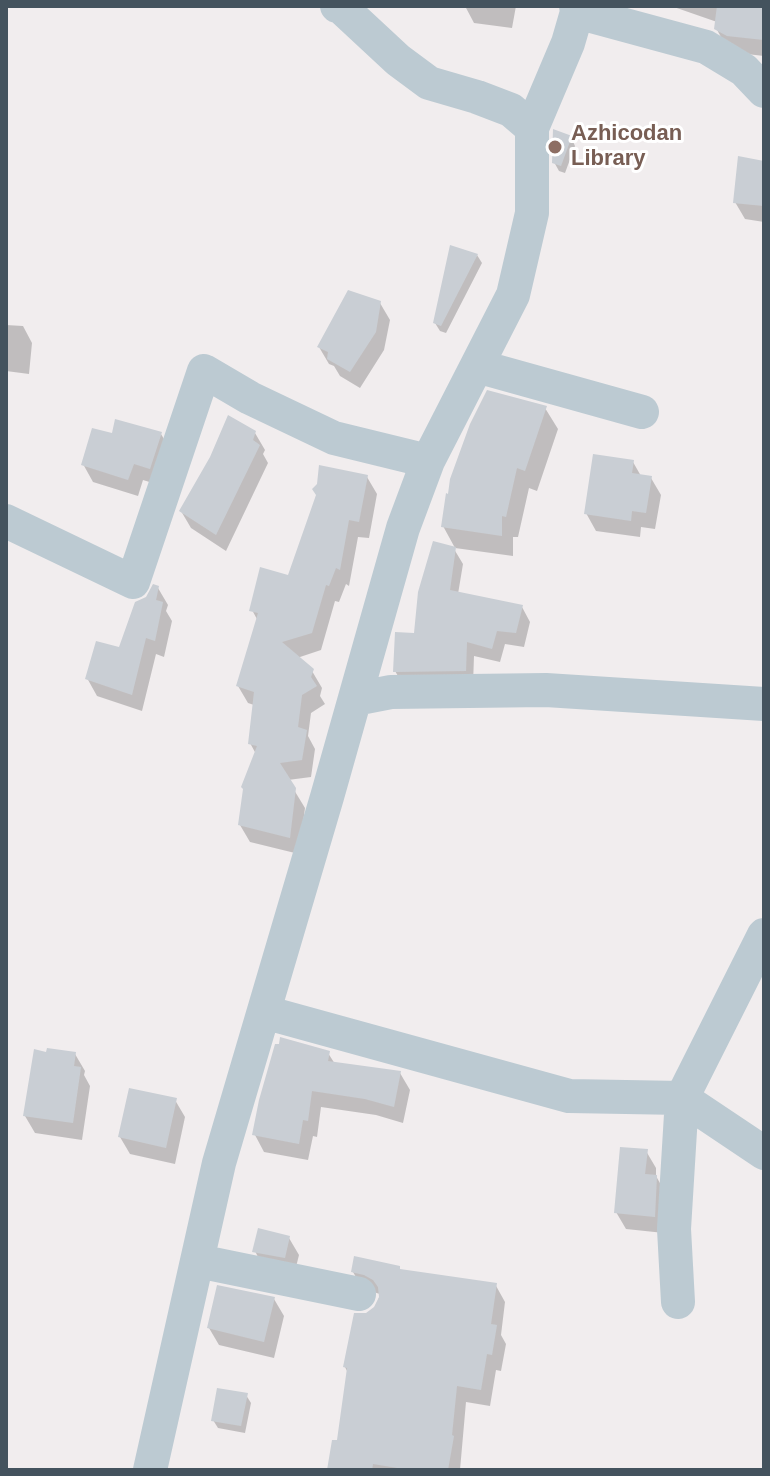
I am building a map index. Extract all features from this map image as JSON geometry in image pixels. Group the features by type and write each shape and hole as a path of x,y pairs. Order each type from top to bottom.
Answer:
{"street":[{"path":"337,6 429,83 511,110 532,128"},
{"path":"150,1470 219,1163 403,528 428,461 513,295 532,213 532,128 568,43 577,9 706,47 744,70 764,91"},
{"path":"477,366 642,412"},
{"path":"6,521 133,582 204,371 250,398 334,438 428,461"},
{"path":"355,699 391,692 546,690 764,704"},
{"path":"678,1302 674,1229 682,1098 764,935"},
{"path":"264,1012 569,1096 682,1098 764,1153"},
{"path":"198,1261 359,1294"}],"building":[{"path":"717,6 762,6 764,40 727,36 714,29"},
{"name":"Azhicodan Library","path":"553,129 572,136 561,166 552,163"},
{"path":"738,156 764,161 764,206 733,203"},
{"path":"450,245 478,254 441,326 433,323"},
{"path":"348,290 381,301 376,332 350,372 327,359 328,352 317,347"},
{"path":"487,390 547,406 525,471 517,468 506,517 502,516 502,536 441,527 450,479 470,424"},
{"path":"228,415 256,431 253,440 260,445 216,535 179,511 210,457"},
{"path":"115,419 162,432 150,469 134,464 128,480 81,465 92,428 112,433"},
{"path":"593,454 634,460 632,473 652,476 646,513 632,511 631,521 584,514"},
{"path":"319,465 368,475 359,522 349,520 340,570 336,568 329,586 326,585 312,633 282,642 314,669 311,677 317,686 302,695 298,727 307,730 302,760 280,763 296,788 290,838 238,825 241,787 257,746 248,744 254,692 236,686 258,613 249,611 260,567 288,575 316,495 312,489 317,484"},
{"path":"433,541 456,547 450,590 523,605 516,633 497,631 492,649 467,642 466,671 393,672 395,632 414,633 418,592"},
{"path":"153,584 159,586 156,600 163,602 155,641 146,638 132,695 85,679 96,641 119,647 135,602 146,597"},
{"path":"280,1037 330,1051 328,1061 401,1071 394,1107 312,1091 308,1121 303,1120 299,1144 252,1135 275,1044 279,1044"},
{"path":"47,1048 76,1052 74,1066 81,1067 73,1123 23,1116 34,1049 46,1052"},
{"path":"129,1088 177,1098 166,1148 118,1137"},
{"path":"620,1147 648,1149 645,1174 657,1175 655,1217 614,1213"},
{"path":"258,1228 290,1236 285,1258 252,1252"},
{"path":"354,1256 400,1266 400,1269 497,1283 491,1324 497,1325 492,1355 487,1354 481,1390 457,1386 448,1470 410,1470 373,1464 372,1470 327,1470 332,1440 337,1440 347,1368 343,1367 354,1313 366,1313 374,1307 379,1297 373,1280 351,1272"},
{"path":"217,1285 275,1297 264,1342 207,1328"},
{"path":"217,1388 248,1393 241,1426 211,1421"}],"place":[{"name":"Azhicodan Library","path":"555,147"}]}
